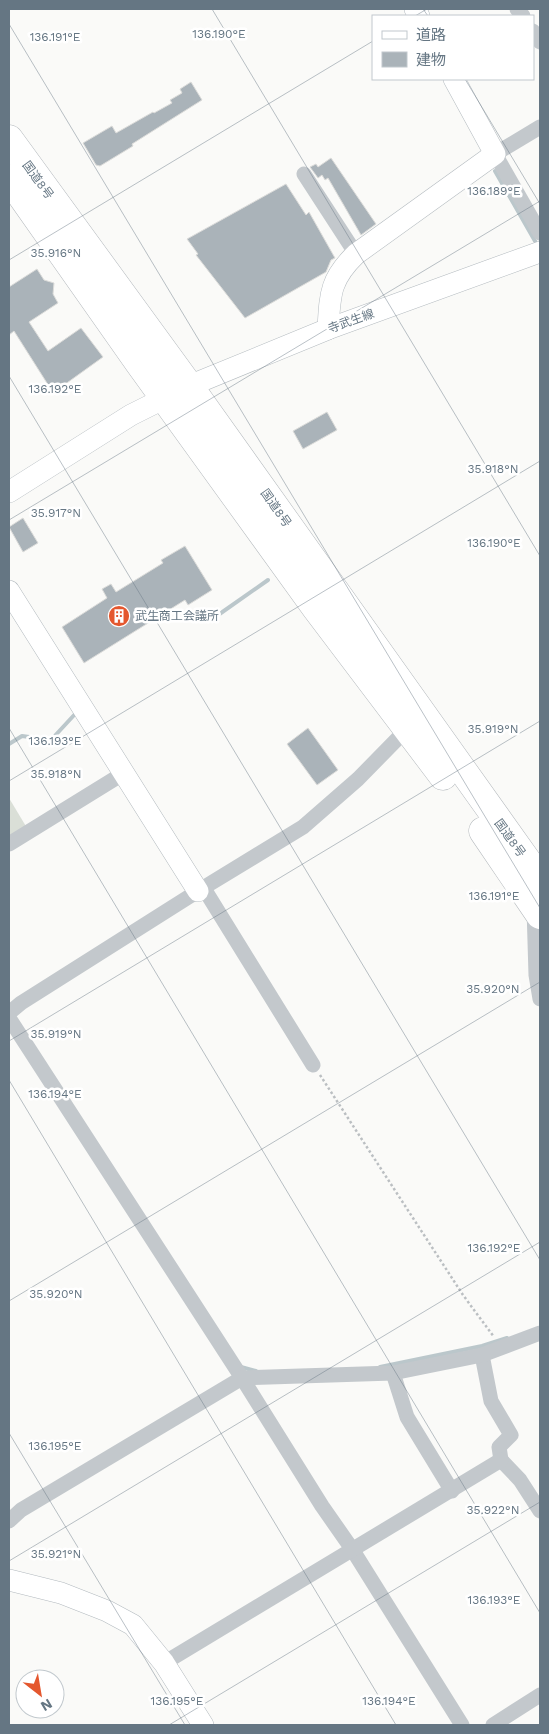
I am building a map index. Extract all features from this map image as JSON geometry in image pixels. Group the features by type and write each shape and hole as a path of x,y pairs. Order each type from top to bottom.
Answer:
{"highway":[{"name":"国道8号","path":"9,139 189,386 540,879"},
{"name":"国道8号","path":"9,178 316,608 408,728 537,910"}],"street":[{"path":"455,80 540,233"},
{"path":"328,329 330,292 338,273 356,254 495,154 540,127"},
{"path":"304,174 356,254"},
{"name":"寺武生線","path":"9,492 131,415 189,386 328,329 540,252"},
{"path":"9,591 313,1065"},
{"path":"408,728 358,779 303,827 201,889 21,1003 9,1013 322,1506 352,1549 462,1725"},
{"path":"9,844 124,773"},
{"path":"537,910 536,975 540,999"},
{"path":"9,1521 21,1510 242,1378 393,1373 482,1355 540,1333"},
{"path":"482,1355 491,1401 511,1435 499,1447 501,1460 520,1480 540,1511"},
{"path":"393,1373 406,1417 452,1490"},
{"path":"164,1663 501,1460"},
{"path":"9,1580 61,1594 116,1615 133,1625 164,1663 203,1725"},
{"path":"493,1725 540,1695"}],"path":[{"path":"313,1065 463,1295 502,1348"}],"shaded area":[{"path":"9,798 27,828 9,839"}],"building":[{"path":"191,82 202,100 132,144 133,146 100,166 96,165 83,143 112,126 116,133 172,103 170,100 182,93 180,89"},
{"path":"331,158 376,224 361,235 328,178 325,180 322,175 318,178 310,167 316,164 318,167"},
{"path":"286,184 306,215 309,212 335,258 331,260 326,272 245,318 196,255 198,254 187,239"},
{"path":"37,269 44,280 54,283 53,294 58,303 29,322 48,351 81,328 103,357 64,385 62,383 52,391 14,331 9,335 9,287"},
{"path":"327,412 337,430 303,449 293,431"},
{"path":"23,518 38,543 23,552 9,527"},
{"name":"武生商工会議所","path":"185,546 212,590 188,605 185,600 84,663 62,627 107,598 102,589 111,584 116,592 163,563 161,560"},
{"path":"308,728 338,770 317,785 287,744"}],"waterway":[{"path":"495,171 535,241"},
{"path":"211,620 268,580"},
{"path":"9,744 22,736 51,740 76,713"},
{"path":"380,1367 482,1346 507,1338"},
{"path":"241,1367 256,1371"}],"place":[{"name":"武生商工会議所","path":"119,616"}]}
